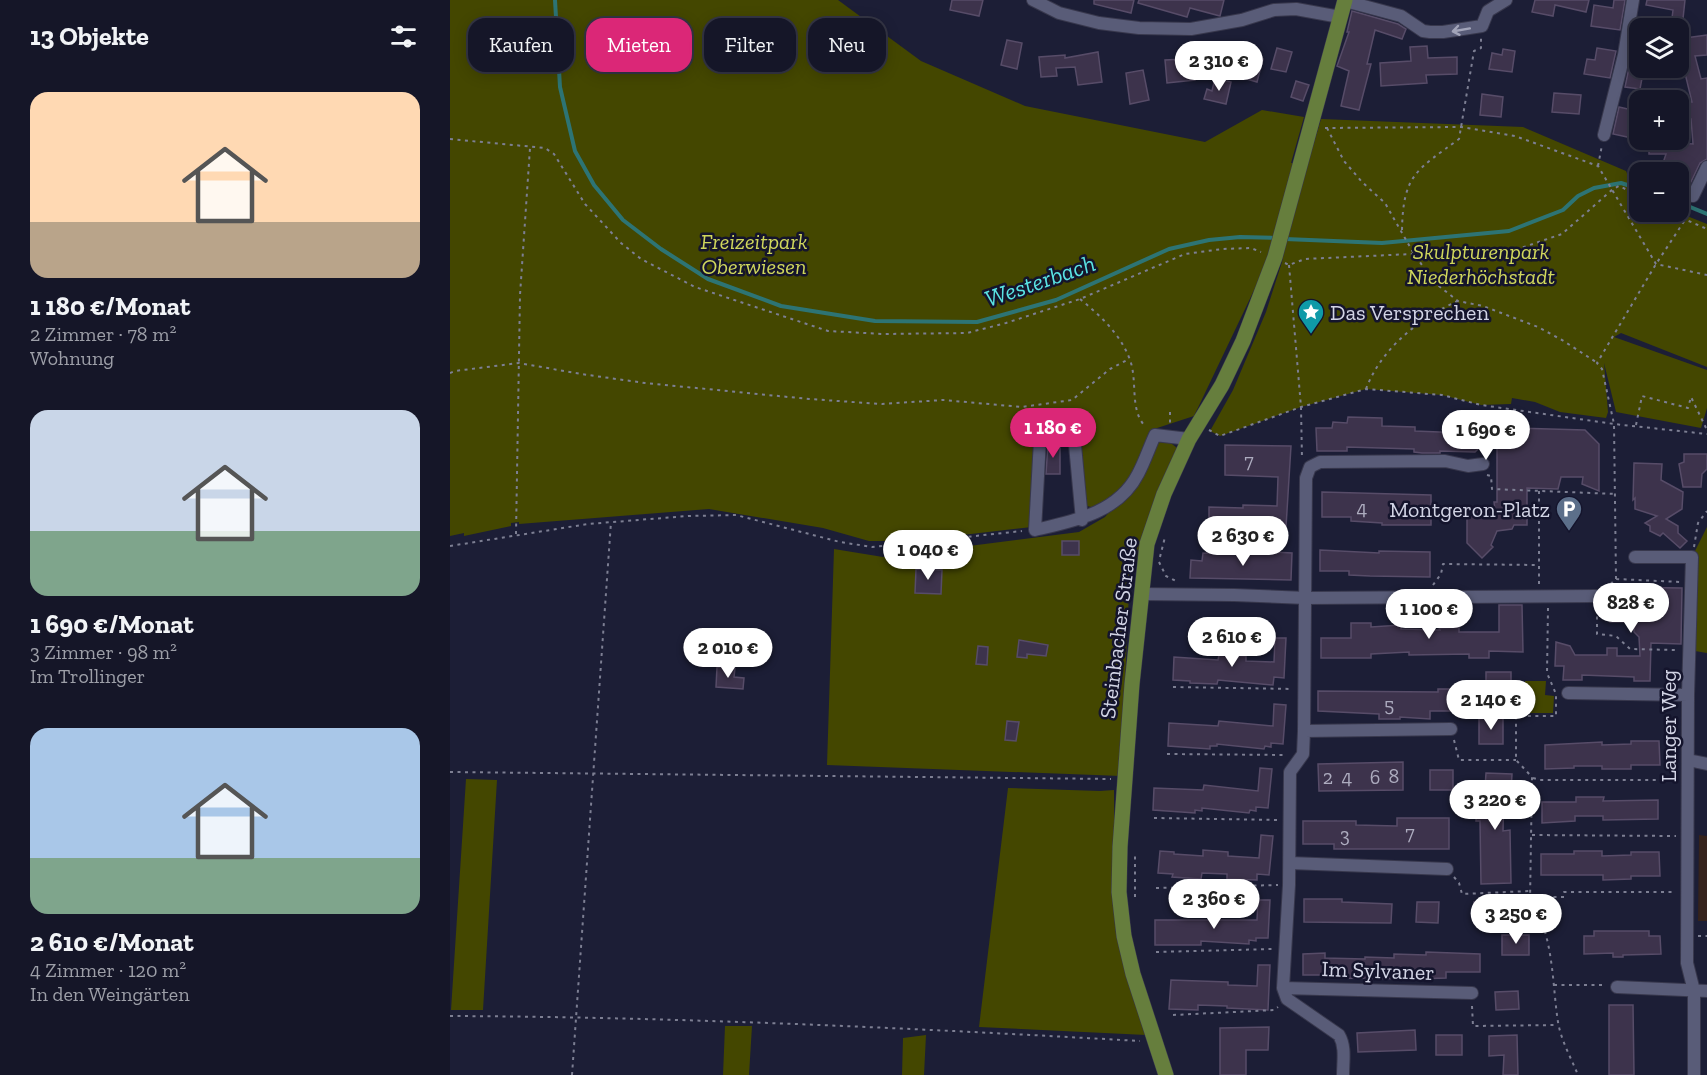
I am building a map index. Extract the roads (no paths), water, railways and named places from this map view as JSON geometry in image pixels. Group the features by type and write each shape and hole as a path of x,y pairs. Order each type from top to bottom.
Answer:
{"main road":[{"name":"Steinbacher Straße","path":"1166,1075 1133,974 1124,936 1119,892 1120,847 1132,684 1147,543 1164,494 1190,439 1222,385 1243,341 1276,253 1345,1"}],"street":[{"path":"1032,0 1059,13 1099,23 1139,28 1191,29 1242,20 1274,10 1296,9 1340,17"},
{"path":"1345,1 1401,16 1423,31 1443,32 1482,26 1488,11 1506,0"},
{"path":"1604,135 1624,56 1633,0"},
{"path":"1693,196 1707,166"},
{"path":"1082,520 1075,445 1069,435 1058,431 1048,433 1040,440 1035,530 1082,520 1124,494 1138,476 1155,435 1190,439"},
{"path":"1343,1075 1344,1051 1339,1035 1285,994 1291,820 1290,772 1303,754 1304,731 1306,477 1310,467 1320,462 1445,461 1468,466 1483,464"},
{"name":"Langer Weg","path":"1635,557 1692,557 1688,695 1687,963 1694,991 1701,1048 1694,1075"},
{"path":"1141,594 1306,598 1597,596"},
{"path":"1568,693 1688,695"},
{"path":"1304,731 1451,729"},
{"path":"1688,760 1707,764"},
{"path":"1290,863 1447,869"},
{"path":"1617,987 1707,991"},
{"name":"Im Sylvaner","path":"1285,994 1472,993"}],"waterway":[{"name":"Westerbach","path":"555,0 560,87 575,151 594,185 623,220 661,249 708,279 781,306 875,321 977,322 1056,300 1169,249 1209,240 1240,237 1277,238"},
{"name":"Westerbach","path":"1285,239 1382,243 1509,231 1563,210 1578,196 1594,188 1621,183 1629,186"},
{"name":"Westerbach","path":"1689,207 1707,214"}],"place":[{"name":"Das Versprechen","path":"1311,335"},
{"name":"Montgeron-Platz","path":"1569,532"}],"park label":[{"name":"Freizeitpark Oberwiesen","path":"754,254"},
{"name":"Skulpturenpark Niederhöchstadt","path":"1481,264"}]}
